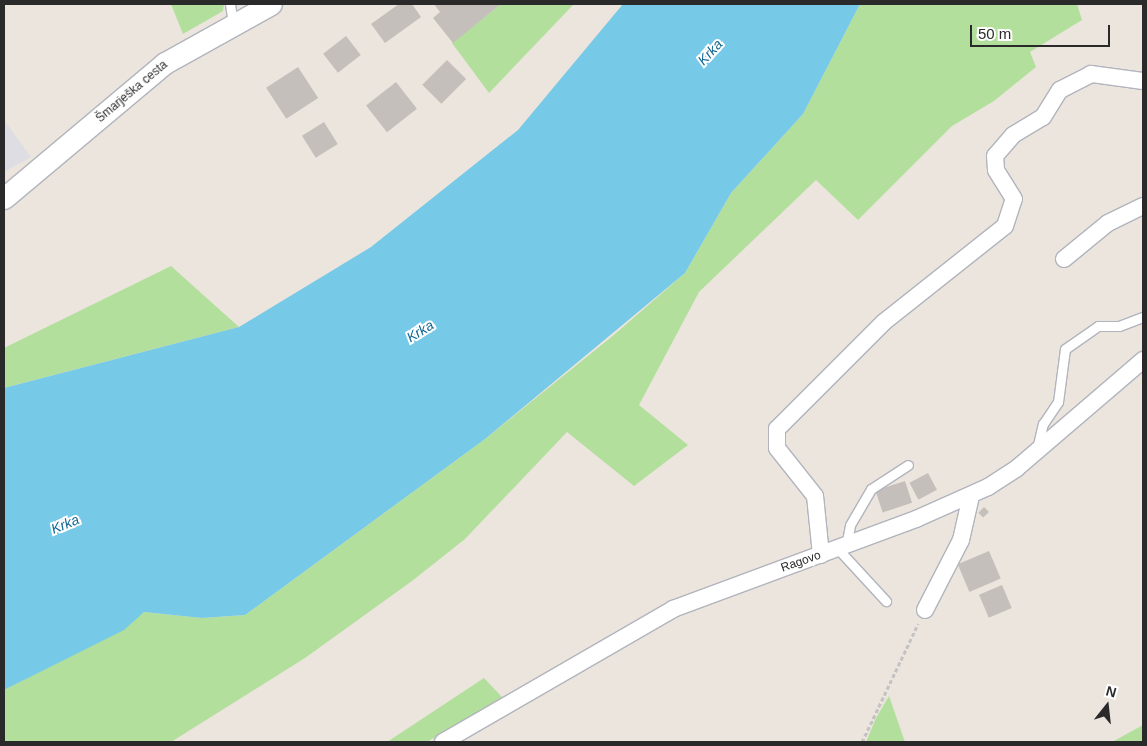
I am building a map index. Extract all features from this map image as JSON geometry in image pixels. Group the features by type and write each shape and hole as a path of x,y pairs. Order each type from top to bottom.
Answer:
{"street":[{"name":"Šmarješka cesta","path":"4,198 165,63 232,13 272,4"},
{"path":"821,556 815,496 777,448 776,429 884,322 1005,226 1014,199 996,170 996,156 1012,135 1043,117 1060,90 1091,74 1143,81"},
{"path":"1064,259 1108,223 1143,206"},
{"name":"Ragovo","path":"444,742 673,609 821,556 971,496 1036,451 1143,360"},
{"path":"925,610 961,540 971,496"}],"lane":[{"path":"1036,451 1043,424 1058,402 1065,349 1098,326 1119,326 1143,317"},
{"path":"886,601 842,548 850,525 871,489 908,465"}],"path":[{"path":"862,742 925,610"}],"shaded area":[{"path":"4,120 31,157 4,172"}],"green space":[{"path":"171,4 224,4 223,11 183,34"},
{"path":"501,4 574,4 489,93 452,43"},
{"path":"860,4 1077,4 1082,20 1030,52 1036,67 994,101 952,126 858,220 816,180 699,292 639,405 688,445 634,486 567,432 465,539 412,581 305,658 171,742 4,742 4,690 106,638 144,612 202,618 245,615 485,439 615,334 685,273 731,193 803,114"},
{"path":"171,266 239,327 4,388 4,348"},
{"path":"484,678 503,698 427,742 387,742"},
{"path":"889,696 905,742 866,742 876,718"},
{"path":"1143,725 1143,742 1112,742"}],"water":[{"name":"Krka","path":"623,4 860,4 803,114 731,193 685,273 485,439 245,615 202,618 144,612 124,630 4,690 4,388 239,327 371,247 518,130"}],"building":[{"path":"399,4 412,4 421,17 385,43 371,24"},
{"path":"434,4 501,4 453,43 433,18 440,12"},
{"path":"346,36 361,55 338,73 323,54"},
{"path":"447,60 466,79 441,104 422,85"},
{"path":"298,67 318,98 286,119 266,88"},
{"path":"396,82 417,109 387,132 366,105"},
{"path":"324,122 338,144 316,158 302,136"},
{"path":"928,473 937,490 918,500 909,483"},
{"path":"905,481 912,503 883,512 876,491"},
{"path":"984,507 989,512 983,518 978,513"},
{"path":"989,551 1001,579 969,592 958,564"},
{"path":"1002,585 1012,608 989,618 979,595"}]}
